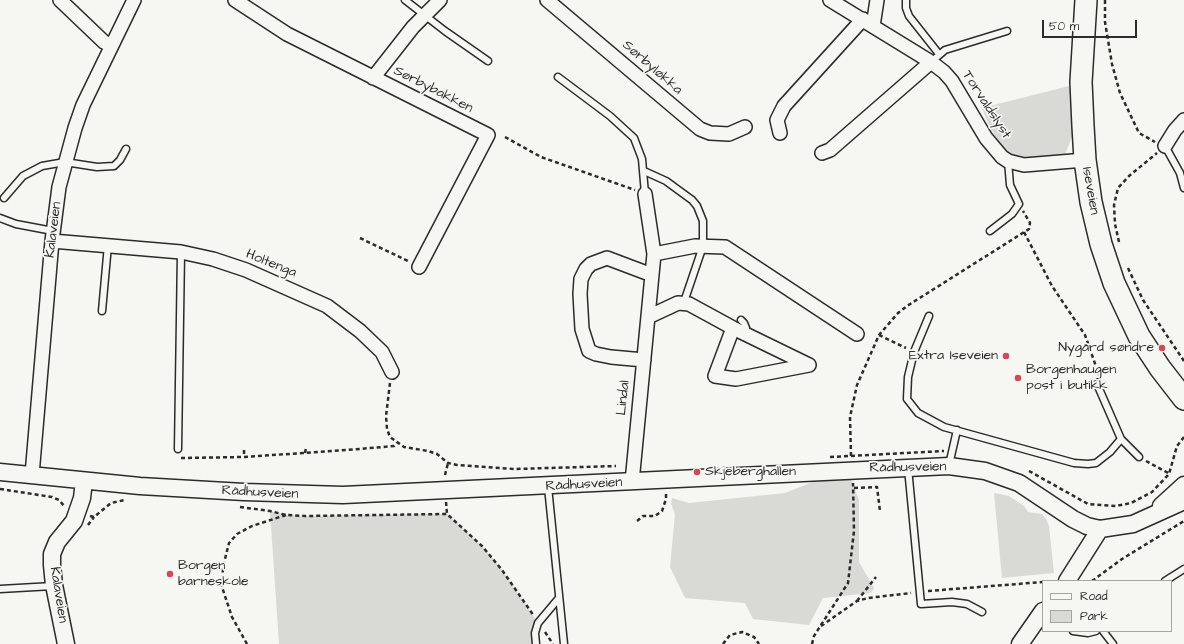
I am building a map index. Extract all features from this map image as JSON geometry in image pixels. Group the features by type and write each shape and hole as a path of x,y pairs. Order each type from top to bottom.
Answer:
{"highway":[{"name":"Iseveien","path":"1086,0 1082,82 1085,160 1091,202 1107,264 1127,312 1139,336 1160,368 1184,399"},
{"name":"Iseveien","path":"1160,368 1184,414"}],"street":[{"path":"60,0 104,42 111,45"},
{"name":"Kalaveien","path":"32,475 52,236 65,162 83,105 132,0"},
{"name":"Sørbybakken","path":"235,0 287,34 488,135 419,267"},
{"path":"373,78 440,0"},
{"name":"Sørbyløkka","path":"547,0 700,129 710,133 729,134 745,127"},
{"name":"Torvaldslyst","path":"830,0 935,58 952,81 986,138 1002,157 1008,161 1024,165 1085,160"},
{"path":"780,134 777,120 784,106 868,22 877,0"},
{"path":"822,154 830,150 935,58"},
{"path":"1165,146 1175,130 1184,120"},
{"name":"Lindal","path":"632,482 654,254 645,194"},
{"name":"Holtenga","path":"52,236 108,245 181,252 213,259 246,270 327,306 360,331 382,352 392,372"},
{"path":"654,254 695,246 725,247 857,334"},
{"path":"644,360 611,357 589,351 582,329 580,294 581,279 586,269 591,264 607,258 652,275"},
{"path":"648,317 678,303 684,302 740,327 810,365 736,379 715,376 740,327"},
{"name":"Rådhusveien","path":"0,472 84,481 222,491 312,495 548,487 949,466 984,471 1019,483 1073,519 1087,526 1100,529 1133,524 1184,501"},
{"name":"Kalaveien","path":"66,644 54,586 52,554 58,542 74,521 78,511 84,481"},
{"name":"Rådhusveien","path":"1151,516 1184,485"},
{"path":"1068,580 1100,529"},
{"path":"1020,644 1042,612"}],"lane":[{"path":"405,0 488,61"},
{"path":"906,0 906,8 909,16 935,58 945,50 1007,31"},
{"name":"Lindal","path":"558,77 610,116 634,138 638,146 644,171 645,194"},
{"path":"1165,146 1180,173 1184,188"},
{"path":"4,198 23,176 42,166 65,162 97,167 114,166 120,160 126,149"},
{"path":"990,231 1012,214 1019,204 1010,185 1008,161"},
{"path":"644,171 666,181 695,203 699,210 704,228 703,246 684,302"},
{"path":"0,218 52,236"},
{"path":"102,311 108,245"},
{"path":"178,449 181,252"},
{"path":"929,316 914,352 908,377 907,399 918,413 944,427 1081,464 1088,464 1103,459 1121,439"},
{"path":"1097,384 1121,439 1140,457"},
{"path":"949,466 957,430"},
{"path":"908,467 921,604 952,602 967,604 982,612"},
{"path":"548,487 564,644"},
{"path":"1167,580 1184,569"},
{"path":"0,589 54,586"},
{"path":"536,644 535,633 538,623 559,598"},
{"path":"1080,632 1092,632"},
{"path":"1104,632 1113,644"}],"path":[{"path":"1105,0 1105,22 1112,64 1120,93 1139,133 1165,146 1129,176 1118,188 1114,205 1115,224 1120,245"},
{"path":"505,137 541,157 645,194"},
{"path":"812,644 814,636 848,583 854,531 854,488 850,417 857,385 879,335 898,313 907,306 1029,228 1030,223 1019,204"},
{"path":"1024,232 1052,286 1085,335 1099,376 1097,384"},
{"path":"360,238 419,267"},
{"path":"1127,266 1143,300 1184,361"},
{"path":"879,335 914,352"},
{"path":"392,372 386,416 386,429 390,437 397,444 404,447 437,454 448,463 445,475"},
{"path":"1140,457 1169,474 1177,446 1184,437"},
{"path":"178,449 178,458 244,457 384,448 397,444"},
{"path":"305,453 306,448"},
{"path":"244,450 244,457"},
{"path":"637,521 643,516 655,516 662,511 666,499 666,481"},
{"path":"854,488 877,487 880,510"},
{"path":"0,489 52,497 59,500 66,508 94,517"},
{"path":"86,527 94,517 111,503 130,499"},
{"path":"446,500 447,514"},
{"path":"234,507 270,511 286,515 447,514 482,546 502,570 553,644"},
{"path":"246,644 232,616 222,587 223,567 229,543 237,534 252,526 286,515"},
{"path":"1093,580 1122,559 1184,521"},
{"path":"857,601 876,577"},
{"path":"723,644 730,635 742,632 754,637 759,644"}],"green space":[{"path":"1073,85 1075,128 1065,155 1029,160 1010,154 1001,145 990,128 982,108"},
{"path":"851,479 859,500 859,562 874,588 871,593 823,598 809,625 753,619 745,603 685,598 670,567 675,514 671,504 672,498 689,503 785,493 818,480"},
{"path":"994,493 1009,496 1024,506 1028,512 1042,514 1046,519 1049,526 1054,573 1002,578"},
{"path":"270,511 286,515 305,516 447,514 482,546 502,570 538,623 536,644 279,644"}],"place":[{"name":"Nygård søndre","path":"1162,348"},
{"name":"Extra Iseveien","path":"1006,356"},
{"name":"Borgenhaugen post i butikk","path":"1018,378"},
{"name":"Skjeberghallen","path":"697,472"},
{"name":"Borgen barneskole","path":"170,574"}]}
